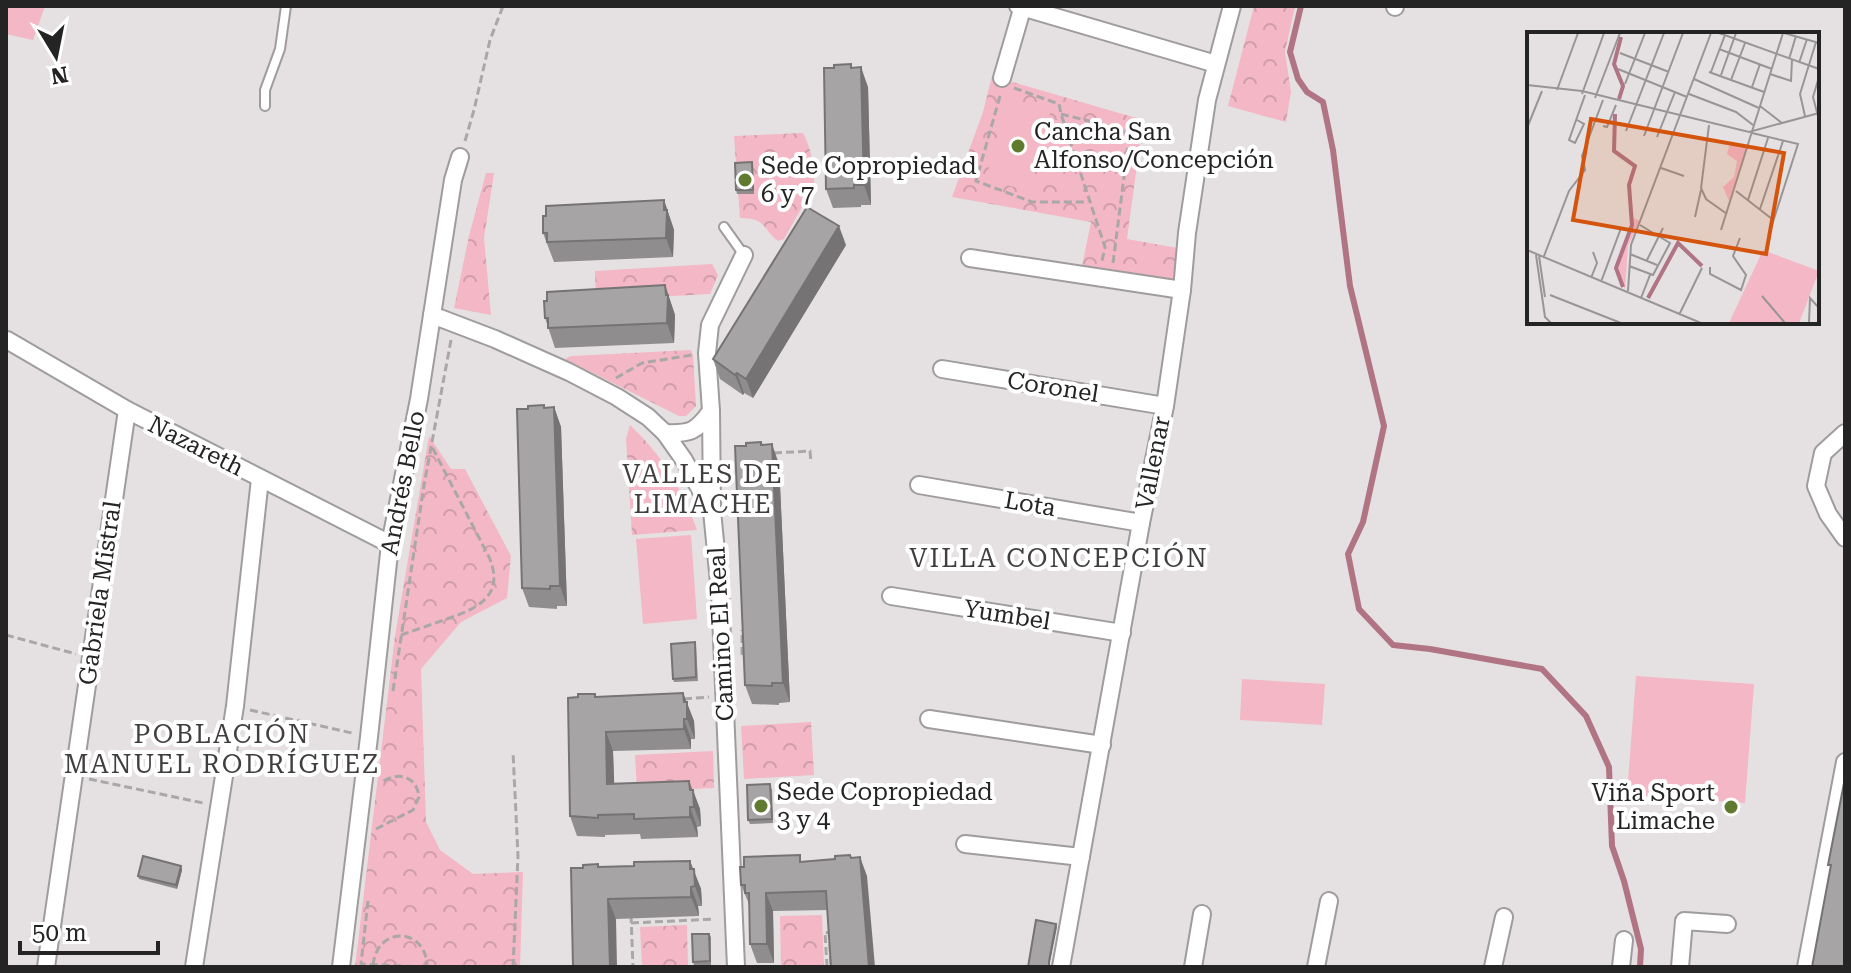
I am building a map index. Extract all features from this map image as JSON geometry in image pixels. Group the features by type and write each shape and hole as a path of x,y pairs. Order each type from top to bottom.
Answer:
{"street":[{"path":"1007,82 1021,6 1216,64"},
{"name":"Vallenar","path":"1061,967 1165,406 1207,100 1232,6"},
{"name":"Andrés Bello","path":"341,967 390,544 419,399 453,180 460,157"},
{"path":"712,511 707,353 710,325 744,255"},
{"path":"970,258 1182,290"},
{"name":"Camino El Real","path":"432,315 495,339 599,387 648,417 665,433 684,460 712,511 720,592 736,967"},
{"name":"Nazareth","path":"6,340 127,410 390,544"},
{"name":"Coronel","path":"942,369 1165,406"},
{"name":"Gabriela Mistral","path":"46,967 127,410"},
{"path":"665,433 691,432 704,423 711,411"},
{"path":"1845,433 1823,453 1816,486 1828,514 1845,538"},
{"path":"194,967 235,706 260,479"},
{"name":"Lota","path":"919,485 1141,523"},
{"name":"Yumbel","path":"891,596 1122,633"},
{"path":"929,719 1102,745"},
{"path":"1806,967 1845,762"},
{"path":"965,844 1081,857"},
{"path":"1316,967 1329,901"},
{"path":"1193,967 1202,914"},
{"path":"1493,967 1504,917"},
{"path":"1680,967 1684,921 1727,924"},
{"path":"1621,967 1624,940"}],"lane":[{"path":"265,106 265,90 280,49 286,6"},
{"path":"724,227 744,255"}],"path":[{"path":"460,157 490,40 503,6"},
{"path":"1088,202 1032,202 976,181 1000,93 1007,82 1059,104 1088,202 1105,247 1102,262"},
{"path":"1061,114 1121,129 1129,138 1113,263"},
{"path":"393,694 431,444 454,324"},
{"path":"599,387 642,363 707,353"},
{"path":"401,635 473,609 486,599 493,585 493,566 431,444"},
{"path":"767,453 810,451 811,463"},
{"path":"741,667 743,626"},
{"path":"6,635 91,658"},
{"path":"680,699 710,697"},
{"path":"235,706 369,737"},
{"path":"513,752 518,856 513,967"},
{"path":"376,829 413,810 419,797 416,784 406,777 394,776 382,782 384,768"},
{"path":"74,776 220,807"},
{"path":"370,889 361,964 373,965 425,967 426,952 410,937 395,936 376,950 373,965"},
{"path":"631,908 633,967"},
{"path":"631,923 721,919"},
{"path":"825,932 829,932 829,967 825,932"},
{"path":"830,944 832,939"}],"green space":[{"path":"6,6 45,6 33,40 6,34"},
{"path":"1254,6 1295,6 1285,52 1291,92 1286,122 1228,106"},
{"path":"992,76 1143,120 1127,239 1183,249 1177,284 1082,266 1091,222 952,197 983,112"},
{"name":"Cancha San Alfonso/Concepción","path":"1008,101 1050,113 1028,191 986,179"},
{"path":"803,133 812,158 814,186 784,239 778,241 760,222 740,218 734,136"},
{"path":"486,173 494,173 484,238 491,315 454,308"},
{"path":"712,264 718,275 710,294 596,300 595,271"},
{"path":"691,350 696,406 686,416 679,416 565,359 571,356"},
{"path":"630,425 670,473 697,530 632,535 626,439"},
{"path":"429,436 451,469 465,469 511,556 507,598 461,622 421,669 426,822 440,850 473,874 523,872 520,967 355,967 395,636"},
{"path":"691,535 697,619 643,624 636,539"},
{"path":"1636,676 1754,684 1745,803 1627,795"},
{"path":"1242,679 1325,684 1322,725 1240,720"},
{"path":"811,722 814,775 744,779 741,726"},
{"path":"713,751 714,788 637,791 635,755"},
{"path":"822,915 824,967 751,967 781,966 780,916"},
{"path":"687,925 688,967 642,967 640,927"}],"building":[{"path":"851,64 851,68 861,67 864,185 826,189 824,68"},
{"name":"Sede Copropiedad 6 y 7","path":"752,162 753,190 736,190 735,163"},
{"path":"664,200 664,210 667,210 666,238 547,242 547,233 543,233 546,206"},
{"path":"807,207 839,226 746,379 737,373 735,375 713,359"},
{"path":"665,285 668,295 667,323 548,328 544,301 547,301 547,292"},
{"path":"544,405 544,408 554,407 560,586 550,586 550,589 522,588 517,409"},
{"path":"761,442 761,445 772,444 783,683 772,683 772,686 745,685 735,446"},
{"path":"695,642 696,677 673,679 671,644"},
{"path":"683,693 684,702 687,702 684,729 606,732 607,784 689,781 694,807 690,807 690,817 634,819 634,814 598,815 598,818 570,816 568,698 578,697 578,694 595,694 595,697"},
{"path":"1845,778 1845,967 1812,967 1831,865 1828,865"},
{"name":"Sede Copropiedad 3 y 4","path":"770,784 772,819 748,820 747,785"},
{"path":"800,855 800,862 835,859 835,856 860,857 869,967 831,967 826,891 766,893 767,944 750,944 749,893 745,893 745,885 741,885 740,867 744,867 744,857"},
{"path":"143,856 181,866 176,885 138,876"},
{"path":"690,861 695,886 691,887 691,897 608,899 610,967 573,967 571,868 598,864 598,867 634,866 634,862"},
{"path":"1036,920 1056,924 1049,967 1028,967"},
{"path":"692,934 709,934 710,961 693,962"}],"waterway":[{"path":"1301,6 1290,52 1298,79 1307,92 1323,102 1333,150 1350,286 1384,426 1363,522 1348,554 1359,609 1393,645 1542,669 1586,716 1609,767 1612,846 1641,949 1640,967"}],"place":[{"name":"Cancha San Alfonso/Concepción","path":"1018,146"},
{"name":"Sede Copropiedad 6 y 7","path":"745,180"},
{"name":"Sede Copropiedad 3 y 4","path":"761,806"},
{"name":"Viña Sport Limache","path":"1731,807"}],"district":[{"name":"VALLES DE LIMACHE","path":"703,489"},
{"name":"VILLA CONCEPCIÓN","path":"1059,558"},
{"name":"POBLACIÓN MANUEL RODRÍGUEZ","path":"222,749"}]}
